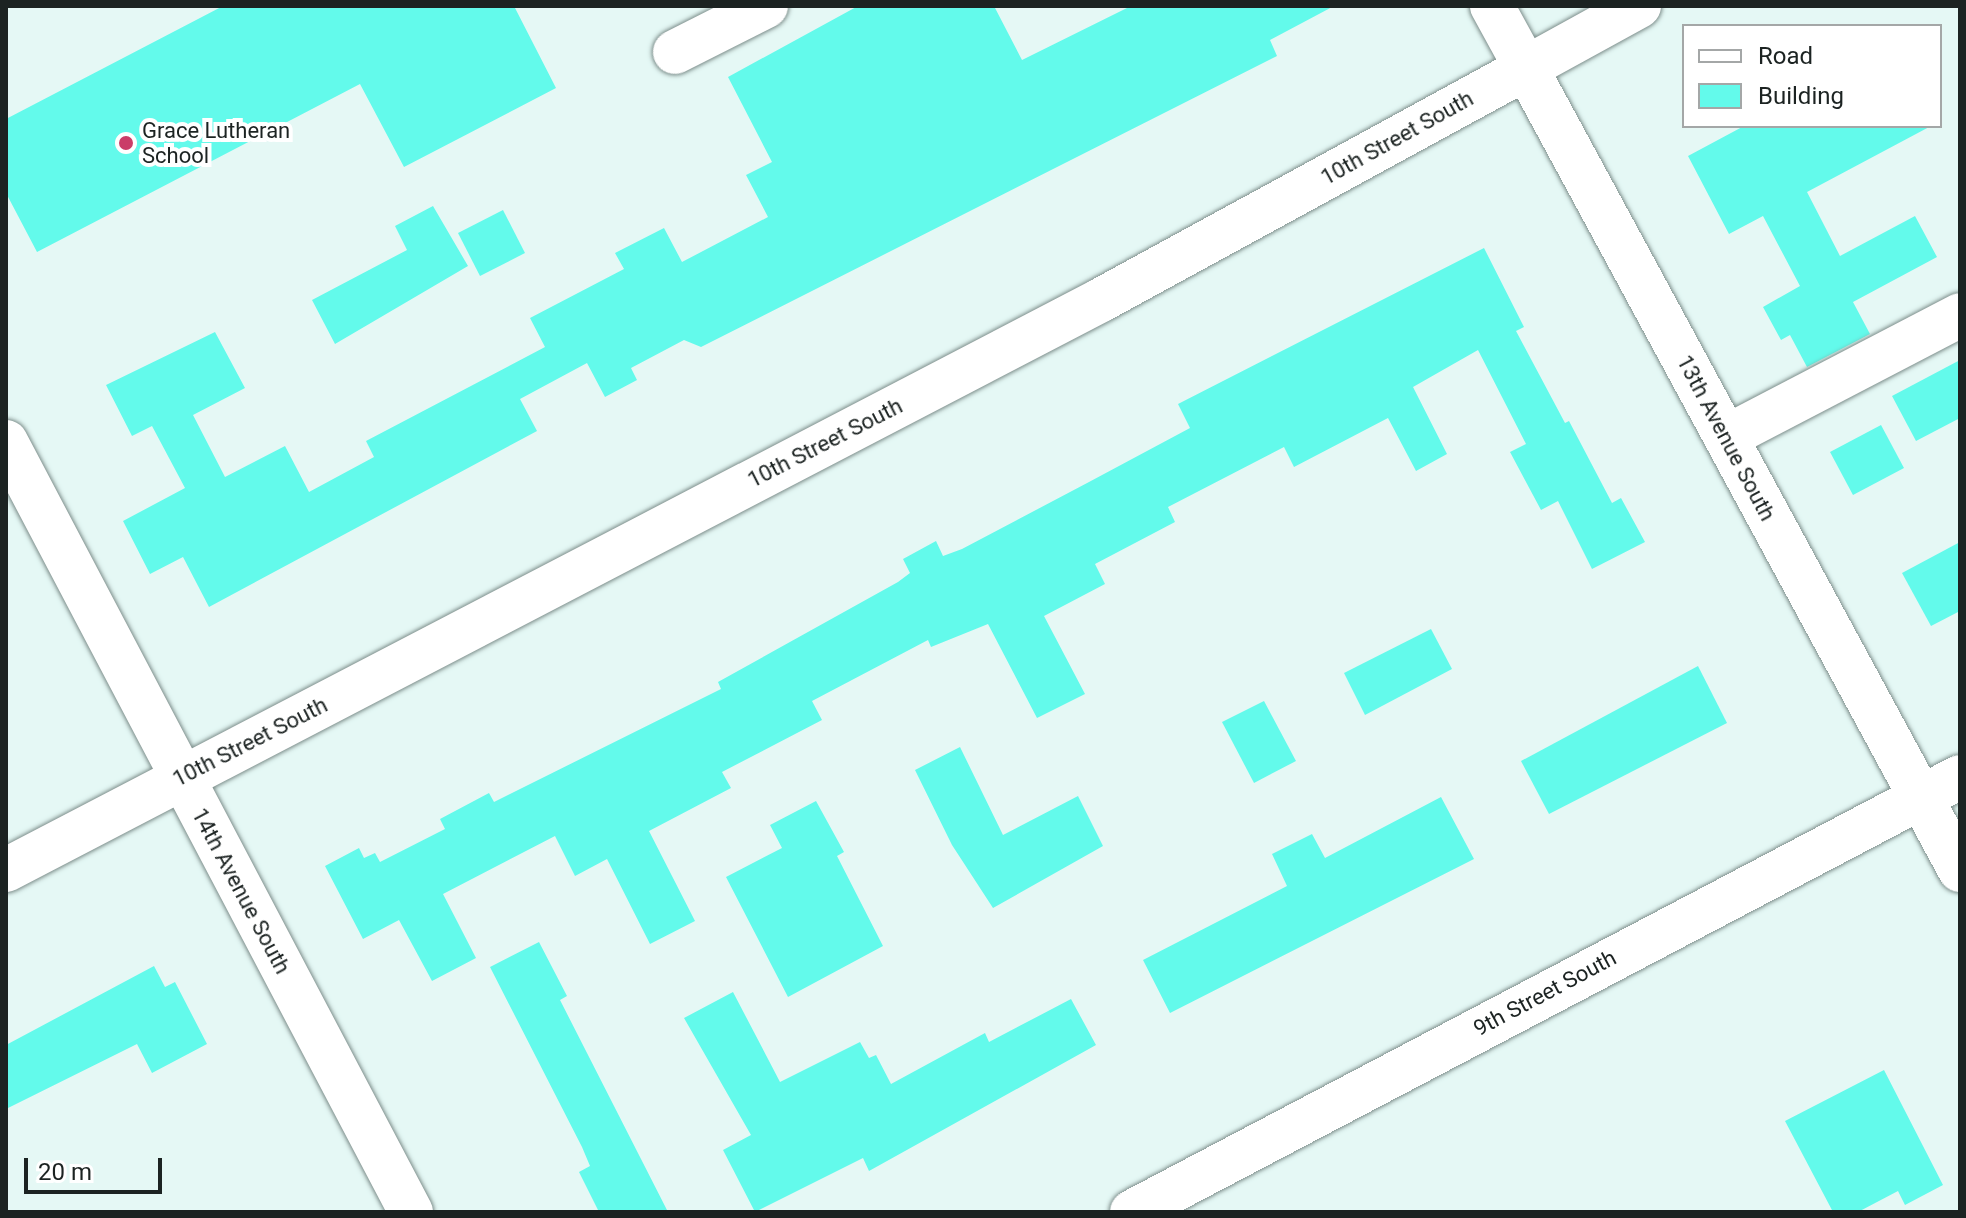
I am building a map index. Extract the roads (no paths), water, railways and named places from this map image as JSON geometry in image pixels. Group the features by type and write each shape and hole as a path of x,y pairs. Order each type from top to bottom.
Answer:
{"street":[{"path":"675,52 766,6"},
{"name":"13th Avenue South","path":"1492,6 1960,870"},
{"name":"10th Street South","path":"6,870 1101,300 1639,6"},
{"path":"1726,437 1960,315"},
{"name":"14th Avenue South","path":"6,442 411,1212"},
{"name":"9th Street South","path":"1132,1212 1960,777"}],"place":[{"name":"Grace Lutheran School","path":"126,143"}]}
